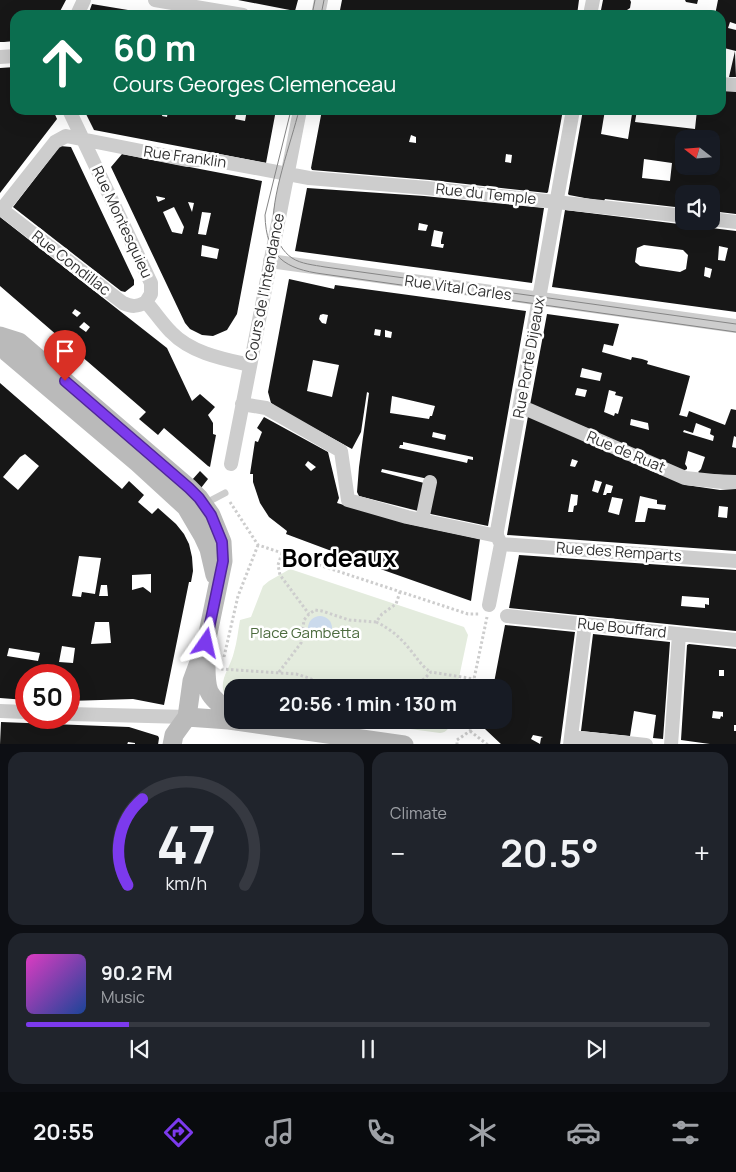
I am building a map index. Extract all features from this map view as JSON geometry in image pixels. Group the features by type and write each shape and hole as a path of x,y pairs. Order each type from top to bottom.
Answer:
{"main road":[{"path":"0,336 8,353 138,463 211,515 222,542 223,561 206,643 192,681 186,717 174,735 172,744"},
{"path":"206,643 206,684 209,693 216,702 224,708"},
{"path":"186,717 224,720"},
{"path":"298,729 404,744"}],"street":[{"path":"155,0 214,10"},
{"name":"Rue Montesquieu","path":"71,115 151,283 151,294 146,302 172,333 190,346 207,354 250,365"},
{"name":"Cours de l'Intendance","path":"231,464 299,115"},
{"name":"Rue Porte Dijeaux","path":"489,604 519,409 572,115"},
{"name":"Rue Franklin","path":"1,208 55,142 66,136 187,160 213,160 287,174"},
{"name":"Rue du Temple","path":"287,174 309,178 427,188 675,215"},
{"name":"Rue Condillac","path":"1,208 123,304 138,306 146,302"},
{"path":"720,220 736,222"},
{"name":"Rue Vital Carles","path":"270,261 736,326"},
{"name":"Rue des Remparts","path":"242,404 266,408 340,451 348,500 499,540 736,561"},
{"name":"Rue de Ruat","path":"519,409 529,410 685,478 736,482"},
{"path":"422,520 430,482"},
{"name":"Rue Bouffard","path":"507,616 736,640"},
{"path":"585,624 570,741 646,744"},
{"path":"671,744 679,634"},
{"path":"0,711 15,712"},
{"path":"80,714 186,717"}],"lane":[{"path":"196,503 225,493"}],"path":[{"path":"225,493 258,546 468,614 487,614 474,679 431,672 425,668 401,638 389,628 376,622 349,620 315,610 304,620 301,643 279,672"},
{"path":"258,546 238,596 221,669 279,672 311,679"},
{"path":"282,553 278,565 280,575 309,614"},
{"path":"376,622 382,614 396,604 400,592"},
{"path":"424,679 431,672"},
{"path":"457,744 458,740 470,731 488,744"}],"green space":[{"name":"Place Gambetta","path":"290,569 464,627 468,635 459,679 224,679 224,693 223,684 224,678 232,659 240,620 251,617 263,586"},
{"path":"410,729 448,729 440,733"}],"water":[{"path":"320,616 325,617 331,623 331,633 325,639 320,640 315,639 309,633 308,628 309,623 315,617"}],"building":[{"path":"0,0 66,0 61,10 10,10 10,41 0,42"},
{"path":"238,0 298,0 295,10"},
{"path":"342,0 579,0 578,10 340,10"},
{"path":"603,0 630,0 631,2 630,8 627,10 601,10"},
{"path":"685,0 698,0 697,4 686,2"},
{"path":"718,0 736,0 736,24 730,22 728,28 736,30 736,51 726,48 726,10 716,10"},
{"path":"92,4 128,10 90,10"},
{"path":"735,51 736,77 729,77"},
{"path":"10,67 10,115 55,115 57,119 0,193 0,68"},
{"path":"726,90 736,91 736,214 720,212 720,185 675,185 675,207 605,199 604,201 569,195 582,115 604,115 601,134 628,139 632,115 636,115 635,122 695,129 696,115 726,115","holes":["644,159 672,163 670,181 642,178"]},
{"path":"86,115 162,115 167,117 167,115 236,115 235,119 245,121 246,115 275,115 266,163 94,130"},
{"path":"321,115 562,115 547,193 430,180 312,170","holes":["411,135 416,137 416,143 409,142","506,154 512,155 511,163 505,162"]},
{"path":"60,146 71,147 134,280 134,285 125,292 121,291 13,207"},
{"path":"122,154 262,181 237,314 227,330 213,336 202,335 190,329 185,323 111,167","holes":["156,196 165,198 165,199 158,202","188,202 194,203 192,212","174,207 184,227 182,234 172,232 163,212","202,212 211,213 206,235 198,234","202,245 219,249 217,259 201,256"]},
{"path":"307,188 424,196 544,208 532,283 295,251","holes":["419,223 428,225 426,231 418,230","434,230 443,232 441,241 441,244 444,244 443,248 431,246"]},
{"path":"565,210 675,224 675,230 720,229 736,231 736,312 552,287","holes":["644,245 683,250 688,255 686,269 680,272 640,266 635,262 637,248","719,246 728,248 725,261 718,260","705,267 712,269 710,278 704,276"]},
{"path":"0,217 167,348 192,401 200,394 215,407 208,415 213,423 213,434 216,435 210,467 164,428 158,435 139,419 146,412 0,286","holes":["75,309 81,313 77,317 72,313","84,322 90,327 86,332 79,327"]},
{"path":"289,279 334,289 335,285 526,311 488,526 426,513 433,480 382,469 381,472 428,484 422,512 359,496 357,492 359,467 369,393 367,392 361,432 352,449 279,409 271,403 268,392","holes":["320,315 328,315 326,324 322,323 319,319","375,329 381,330 380,336 374,335","385,330 392,332 391,338 385,337","313,360 339,365 332,397 307,391","392,396 435,406 429,419 390,413","433,432 446,435 445,440 432,437","403,442 473,457 473,460 468,459 467,463 399,448 400,445 403,445"]},
{"path":"547,314 619,324 613,346 604,344 602,352 631,360 632,357 642,359 648,361 647,364 690,376 679,415 687,417 689,411 725,425 731,409 736,410 736,437 734,436 732,447 736,448 736,475 700,474 698,472 705,457 688,451 685,464 687,469 683,471 599,433 530,405","holes":["582,368 602,373 600,381 580,377","577,388 587,390 585,397 575,395","609,390 616,392 615,395 623,397 618,414 615,413 614,416 604,412","631,419 648,423 649,430 630,425","696,423 711,429 710,434 714,436 713,441 683,432 684,430 693,433"]},
{"path":"0,383 122,489 129,481 144,495 138,502 152,514 158,508 176,524 189,544 193,571 191,582 189,582 164,705 133,699 80,701 80,664 15,664 15,699 0,698","holes":["25,454 39,466 18,490 3,477 20,457","79,556 101,558 95,594 82,592 81,597 72,596","151,574 151,593 143,587 132,590 132,575","101,585 107,585 108,596 99,596","95,622 109,622 111,643 91,644","62,646 75,648 73,663 59,662","9,648 40,653 38,661 7,656"]},
{"path":"528,416 686,485 720,490 736,489 736,551 507,535","holes":["572,459 578,461 575,467 570,466","595,480 602,482 598,493 592,491","606,484 613,486 611,493 603,495","571,494 578,495 577,505 574,506 573,512 568,512","640,496 657,500 657,504 666,505 665,510 648,508 645,522 635,522","612,497 623,499 619,515 608,512","719,506 728,507 727,518 718,517"]},
{"path":"264,417 328,452 339,498 337,503 409,524 480,539 471,601 286,534 287,531 269,517 260,503 253,482 253,474 250,474 255,441 258,442 262,432 257,428","holes":["308,461 316,467 311,471 305,465"]},
{"path":"200,471 208,479 201,488 192,480"},
{"path":"519,555 736,570 736,631 509,608","holes":["682,596 709,598 709,605 705,604 705,608 681,606"]},
{"path":"505,625 575,632 560,744 540,744 501,744 485,729 512,729 512,679 495,679","holes":["533,735 543,737 540,744 531,739"]},
{"path":"593,634 670,642 663,739 653,738 656,715 634,711 630,736 581,731"},
{"path":"687,645 736,649 736,725 734,725 734,731 736,731 736,744 710,744 681,740","holes":["719,670 724,670 724,676 719,676","713,711 723,712 723,717 721,716 720,719 712,718"]},
{"path":"1,722 15,723 15,729 80,729 80,725 129,727 158,736 159,738 158,744 135,744 128,742 127,744 0,744"}],"tram line":[{"path":"313,10 315,0"},
{"path":"322,10 324,0"},
{"path":"290,115 265,215 266,229 274,251 280,258 298,269 736,332"},
{"path":"298,115 282,170 273,217 278,241 283,249 296,260 325,267 736,324"}],"district":[{"name":"Bordeaux","path":"339,558"}],"route":[{"path":"65,381 189,488 211,515 222,542 223,561 206,643"}]}
